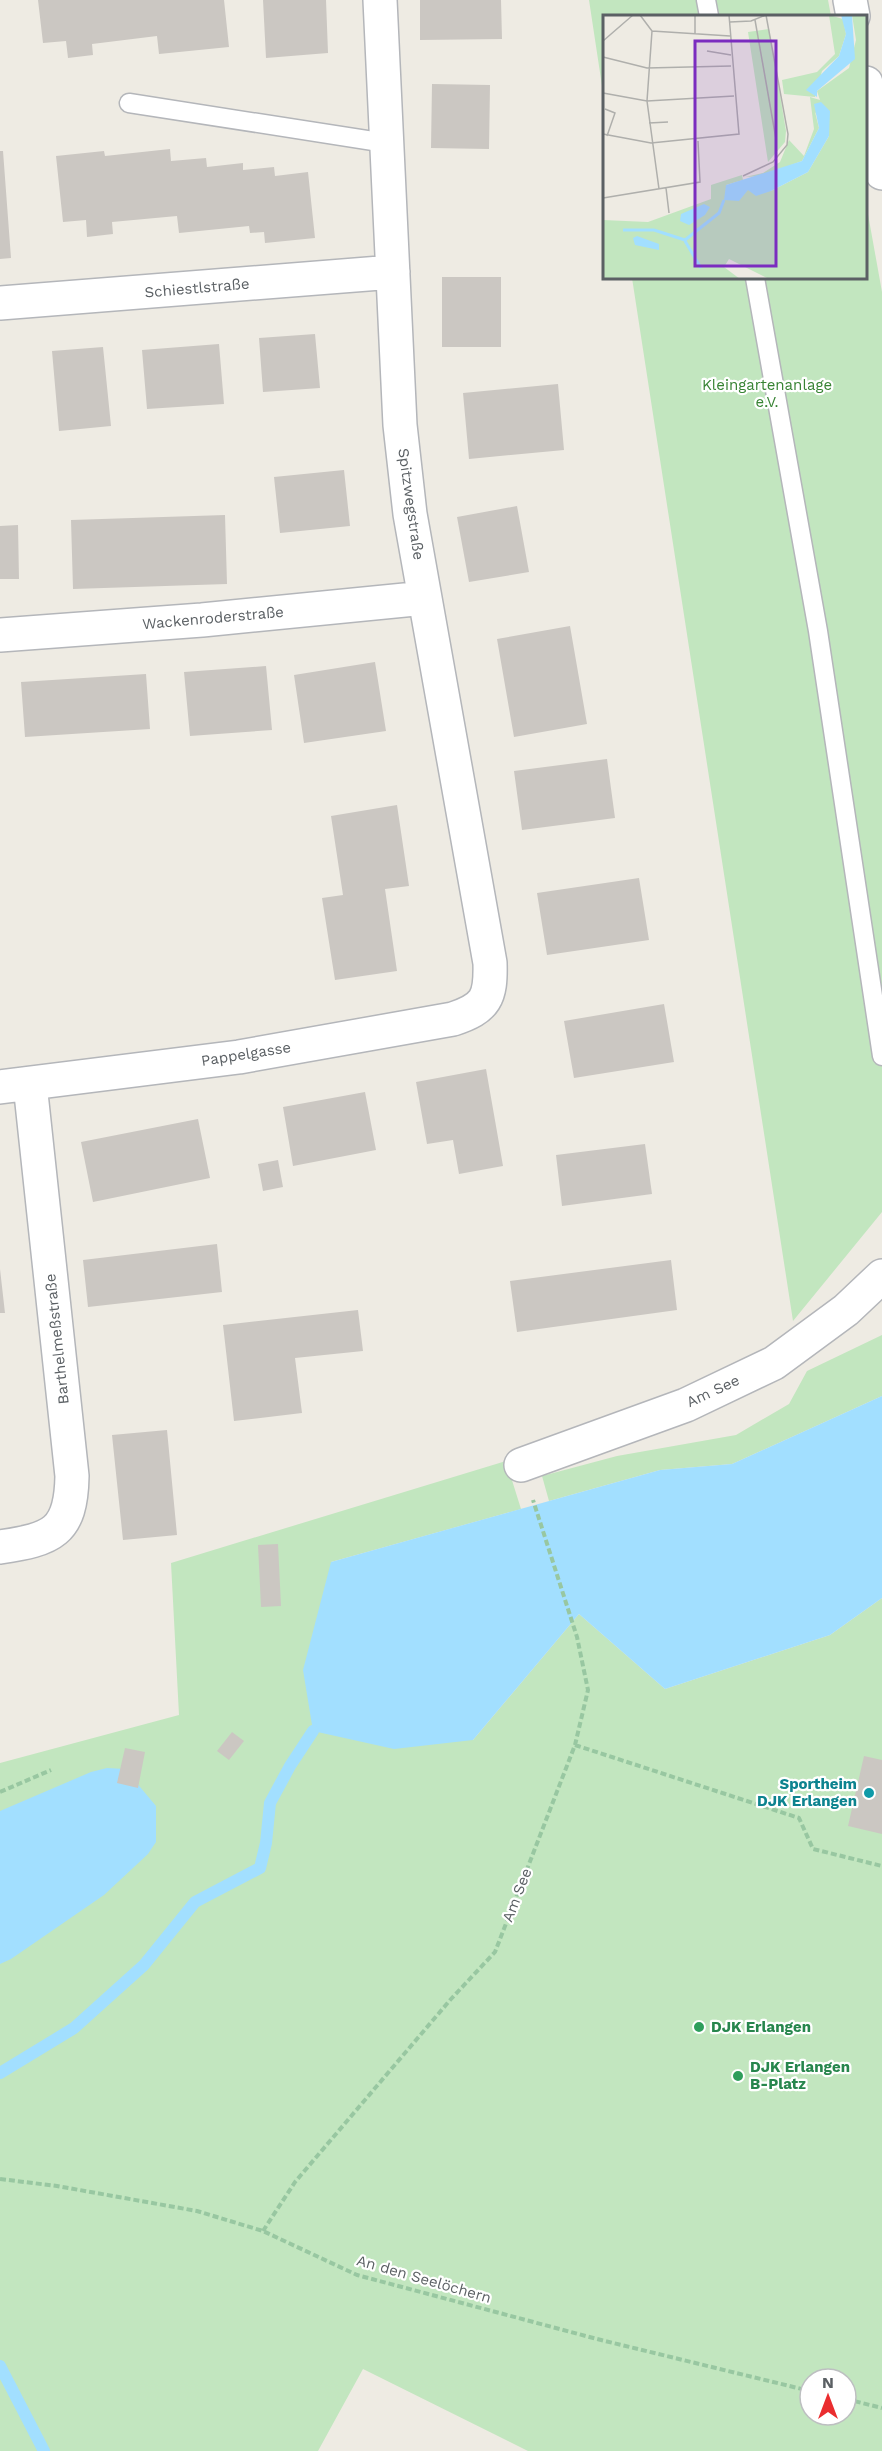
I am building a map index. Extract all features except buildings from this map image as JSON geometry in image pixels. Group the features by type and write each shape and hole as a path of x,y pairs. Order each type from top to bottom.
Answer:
{"street":[{"name":"Spitzwegstraße","path":"380,0 400,425 410,514 490,963 491,984 484,1001"},
{"path":"850,0 853,15"},
{"path":"867,89 882,173"},
{"name":"Schiestlstraße","path":"0,303 393,272"},
{"name":"Wackenroderstraße","path":"0,635 202,620 425,598"},
{"name":"Pappelgasse","path":"15,1085 239,1057 453,1019 474,1012 484,1001"},
{"name":"Barthelmeßstraße","path":"0,1547 32,1542 50,1534 63,1522 72,1501 72,1476 15,1085"},
{"name":"Am See","path":"526,1479 774,1363 846,1310 882,1276"}],"lane":[{"path":"706,0 709,15"},
{"path":"129,103 386,143"},
{"path":"755,279 818,631 882,1056"}],"path":[{"name":"Am See","path":"263,2231 295,2182 451,1999 495,1952 575,1745 588,1690 577,1637 526,1479"},
{"path":"575,1745 799,1818 813,1849 882,1866"},
{"path":"0,1792 51,1770"},
{"name":"An den Seelöchern","path":"0,2179 57,2186 197,2211 263,2231 357,2275 597,2339 798,2388"},
{"path":"858,2402 882,2408"}],"green space":[{"path":"589,0 828,0 831,15 603,15 603,92"},
{"name":"Kleingartenanlage e.V.","path":"867,209 882,292 882,1212 793,1321 632,279 867,279"},
{"path":"882,1335 882,1396 732,1464 660,1470 549,1501 542,1476 617,1456 736,1435 789,1404 807,1371"},
{"path":"506,1461 521,1509 331,1562 473,1740 579,1614 665,1689 830,1635 882,1598 882,2451 528,2451 363,2369 318,2451 0,2451 0,1763 179,1715 171,1563"}],"water":[{"path":"882,1396 882,1598 830,1635 665,1689 579,1614 473,1740 394,1749 313,1731 303,1670 331,1562 660,1470 732,1464"},
{"path":"107,1768 125,1769 156,1806 156,1842 148,1854 104,1895 11,1959 0,1964 0,1811 91,1772"}],"waterway":[{"path":"0,2073 74,2028 144,1965 195,1902 260,1868 266,1843 270,1803 290,1766 313,1731"},
{"path":"0,2366 44,2451"}],"place":[{"name":"Sportheim DJK Erlangen","path":"869,1793"},
{"name":"DJK Erlangen","path":"699,2027"},
{"name":"DJK Erlangen B-Platz","path":"738,2076"}]}
